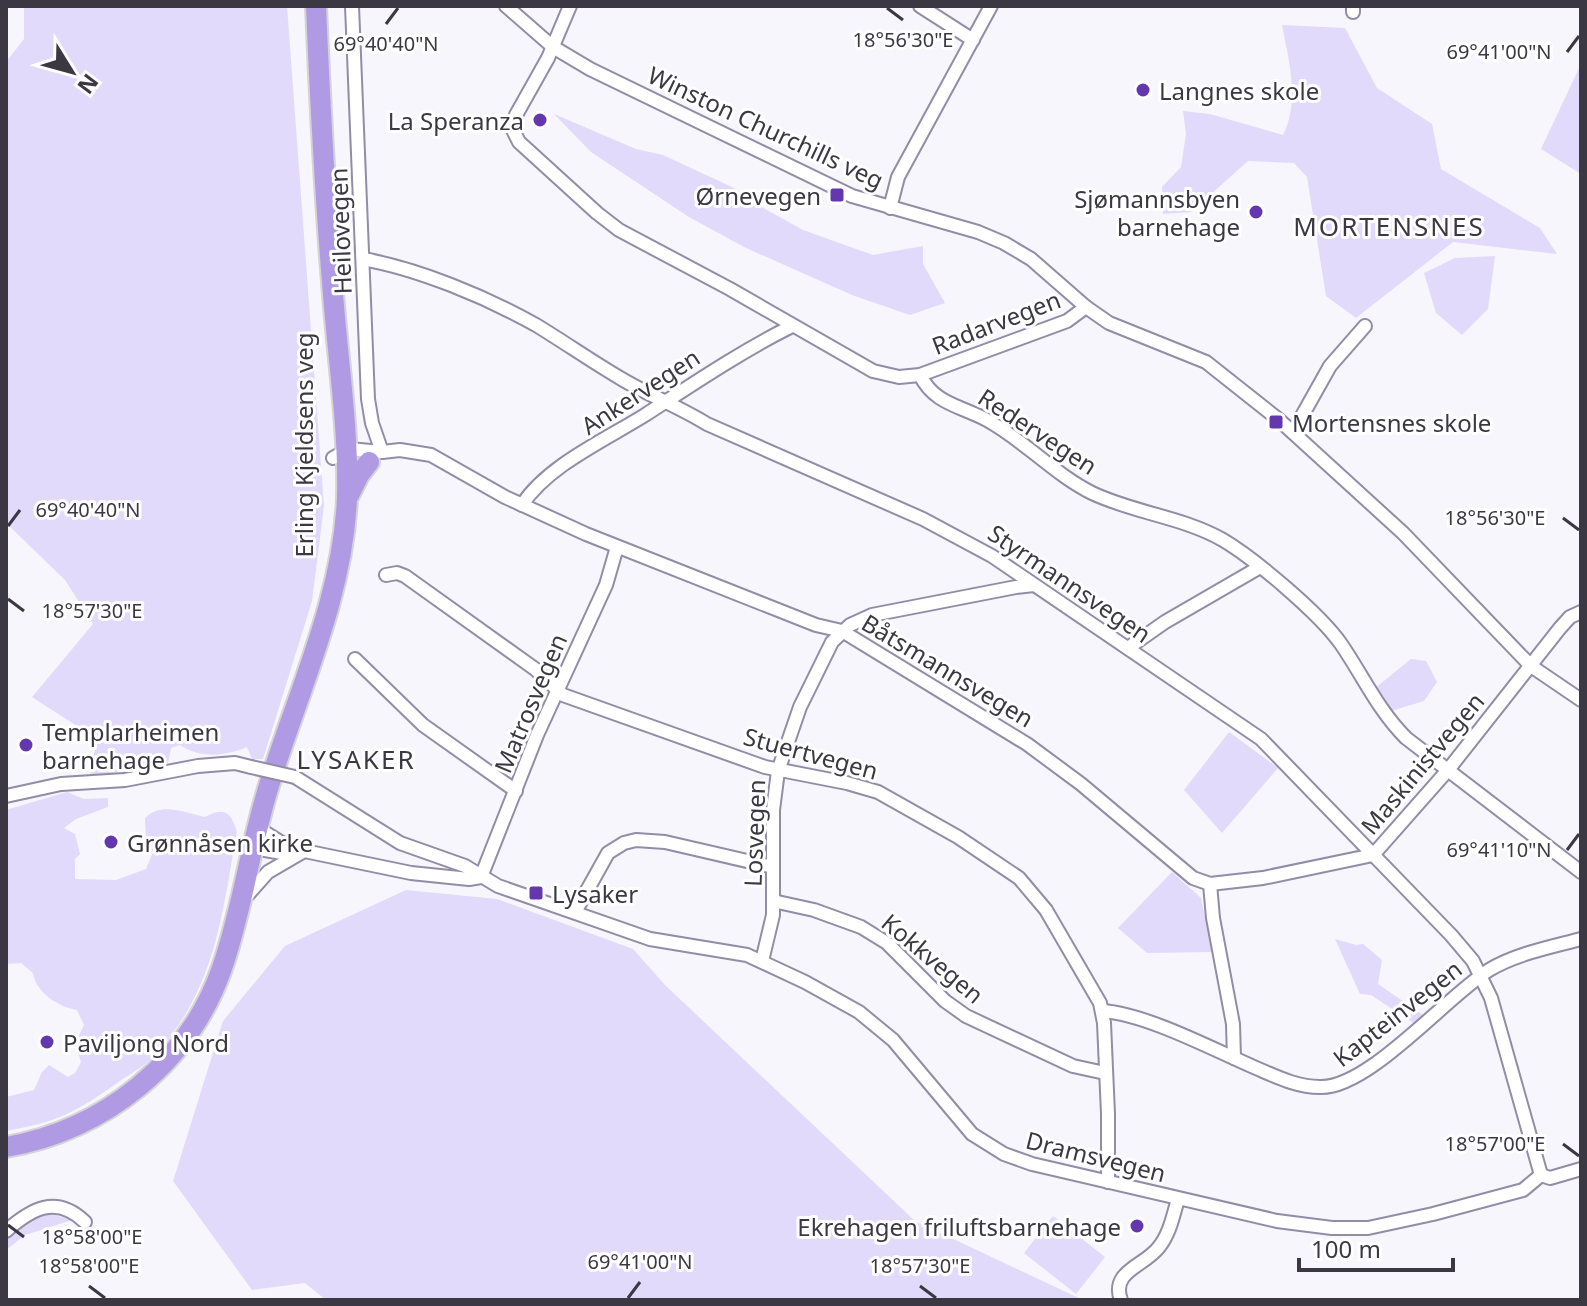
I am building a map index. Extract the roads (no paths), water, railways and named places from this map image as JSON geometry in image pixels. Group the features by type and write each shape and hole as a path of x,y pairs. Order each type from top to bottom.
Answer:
{"highway":[{"name":"Erling Kjeldsens veg","path":"6,1147 81,1125 127,1097 154,1075 194,1025 209,999 222,969 240,904 268,785 312,661 340,561 347,498 316,6"},
{"name":"Erling Kjeldsens veg","path":"326,609 342,456"},
{"path":"347,498 359,475 376,457"}],"street":[{"name":"Heilovegen","path":"352,6 368,399 376,457"},
{"name":"Winston Churchills veg","path":"506,6 553,47 590,69 852,196 965,228 1004,243 1044,269 1086,307 1123,330 1206,362 1293,432 1403,533 1531,666 1581,700"},
{"path":"570,6 553,47 516,115 513,130 519,142 619,230 873,371 899,377 920,375"},
{"path":"920,6 973,40"},
{"path":"890,208 898,177 991,6"},
{"name":"Styrmannsvegen","path":"363,259 433,280 500,307 544,330 650,396 678,406 716,428 953,533 982,549 1261,739 1473,961 1495,1009 1541,1175"},
{"name":"Radarvegen","path":"920,375 1067,321 1086,307"},
{"name":"Ankervegen","path":"522,505 549,476 712,369 792,326"},
{"path":"1293,432 1330,366 1365,326"},
{"name":"Redervegen","path":"920,375 934,396 998,426 1092,493 1213,535 1260,567 1336,637 1394,726 1581,872"},
{"name":"Båtsmannsvegen","path":"342,456 358,464 400,450 431,455 522,505 617,547 816,625 842,631 1027,744 1081,784 1193,878 1210,884"},
{"name":"Matrosvegen","path":"481,877 558,690 606,585 617,547"},
{"path":"1128,648 1165,622 1260,567"},
{"name":"Stuertvegen","path":"386,575 397,573 405,576 535,669 558,690 579,701 778,771 847,783 878,792 926,817 1008,869 1026,884 1046,910 1096,993 1102,1011 1110,1157 1108,1182"},
{"name":"Losvegen","path":"762,961 771,929 773,810 778,771 789,734 818,666 842,631 860,619 885,611 1034,585"},
{"name":"Maskinistvegen","path":"1210,884 1263,878 1373,855 1448,770 1570,617 1581,612"},
{"path":"355,659 423,725 516,791"},
{"name":"Dramsvegen","path":"6,796 61,784 125,780 198,766 235,763 295,777 400,843 448,859 498,886 650,939 684,947 737,953 762,961 870,1020 904,1050 961,1123 992,1147 1032,1164 1178,1199 1302,1225 1368,1228 1523,1190 1541,1175 1550,1178 1581,1169"},
{"name":"Dramsvegen","path":"256,838 282,853 297,850"},
{"name":"Dramsvegen","path":"256,838 297,850 411,873 481,877"},
{"path":"575,912 608,853 636,840 665,842 773,867"},
{"path":"240,904 268,872 297,850"},
{"path":"1210,884 1213,918 1233,1024 1234,1058"},
{"name":"Kokkvegen","path":"773,901 861,927 887,943 945,1001 966,1016 1073,1066 1105,1073"},
{"name":"Kapteinvegen","path":"1102,1011 1136,1018 1290,1082 1323,1088 1357,1077 1481,976 1505,963 1581,939"},
{"path":"1121,1300 1118,1291 1120,1280 1158,1249 1167,1235 1178,1199"},
{"path":"6,1231 40,1207 67,1210 85,1222"}],"place":[{"name":"Langnes skole","path":"1143,90"},
{"name":"La Speranza","path":"540,120"},
{"name":"Ørnevegen","path":"837,195"},
{"name":"Sjømannsbyen barnehage","path":"1256,212"},
{"name":"Mortensnes skole","path":"1276,422"},
{"name":"Templarheimen barnehage","path":"26,745"},
{"name":"Grønnåsen kirke","path":"111,842"},
{"name":"Lysaker","path":"536,893"},
{"name":"Paviljong Nord","path":"47,1042"},
{"name":"Ekrehagen friluftsbarnehage","path":"1137,1226"}],"district":[{"name":"MORTENSNES","path":"1389,226"},
{"name":"LYSAKER","path":"356,759"}]}
